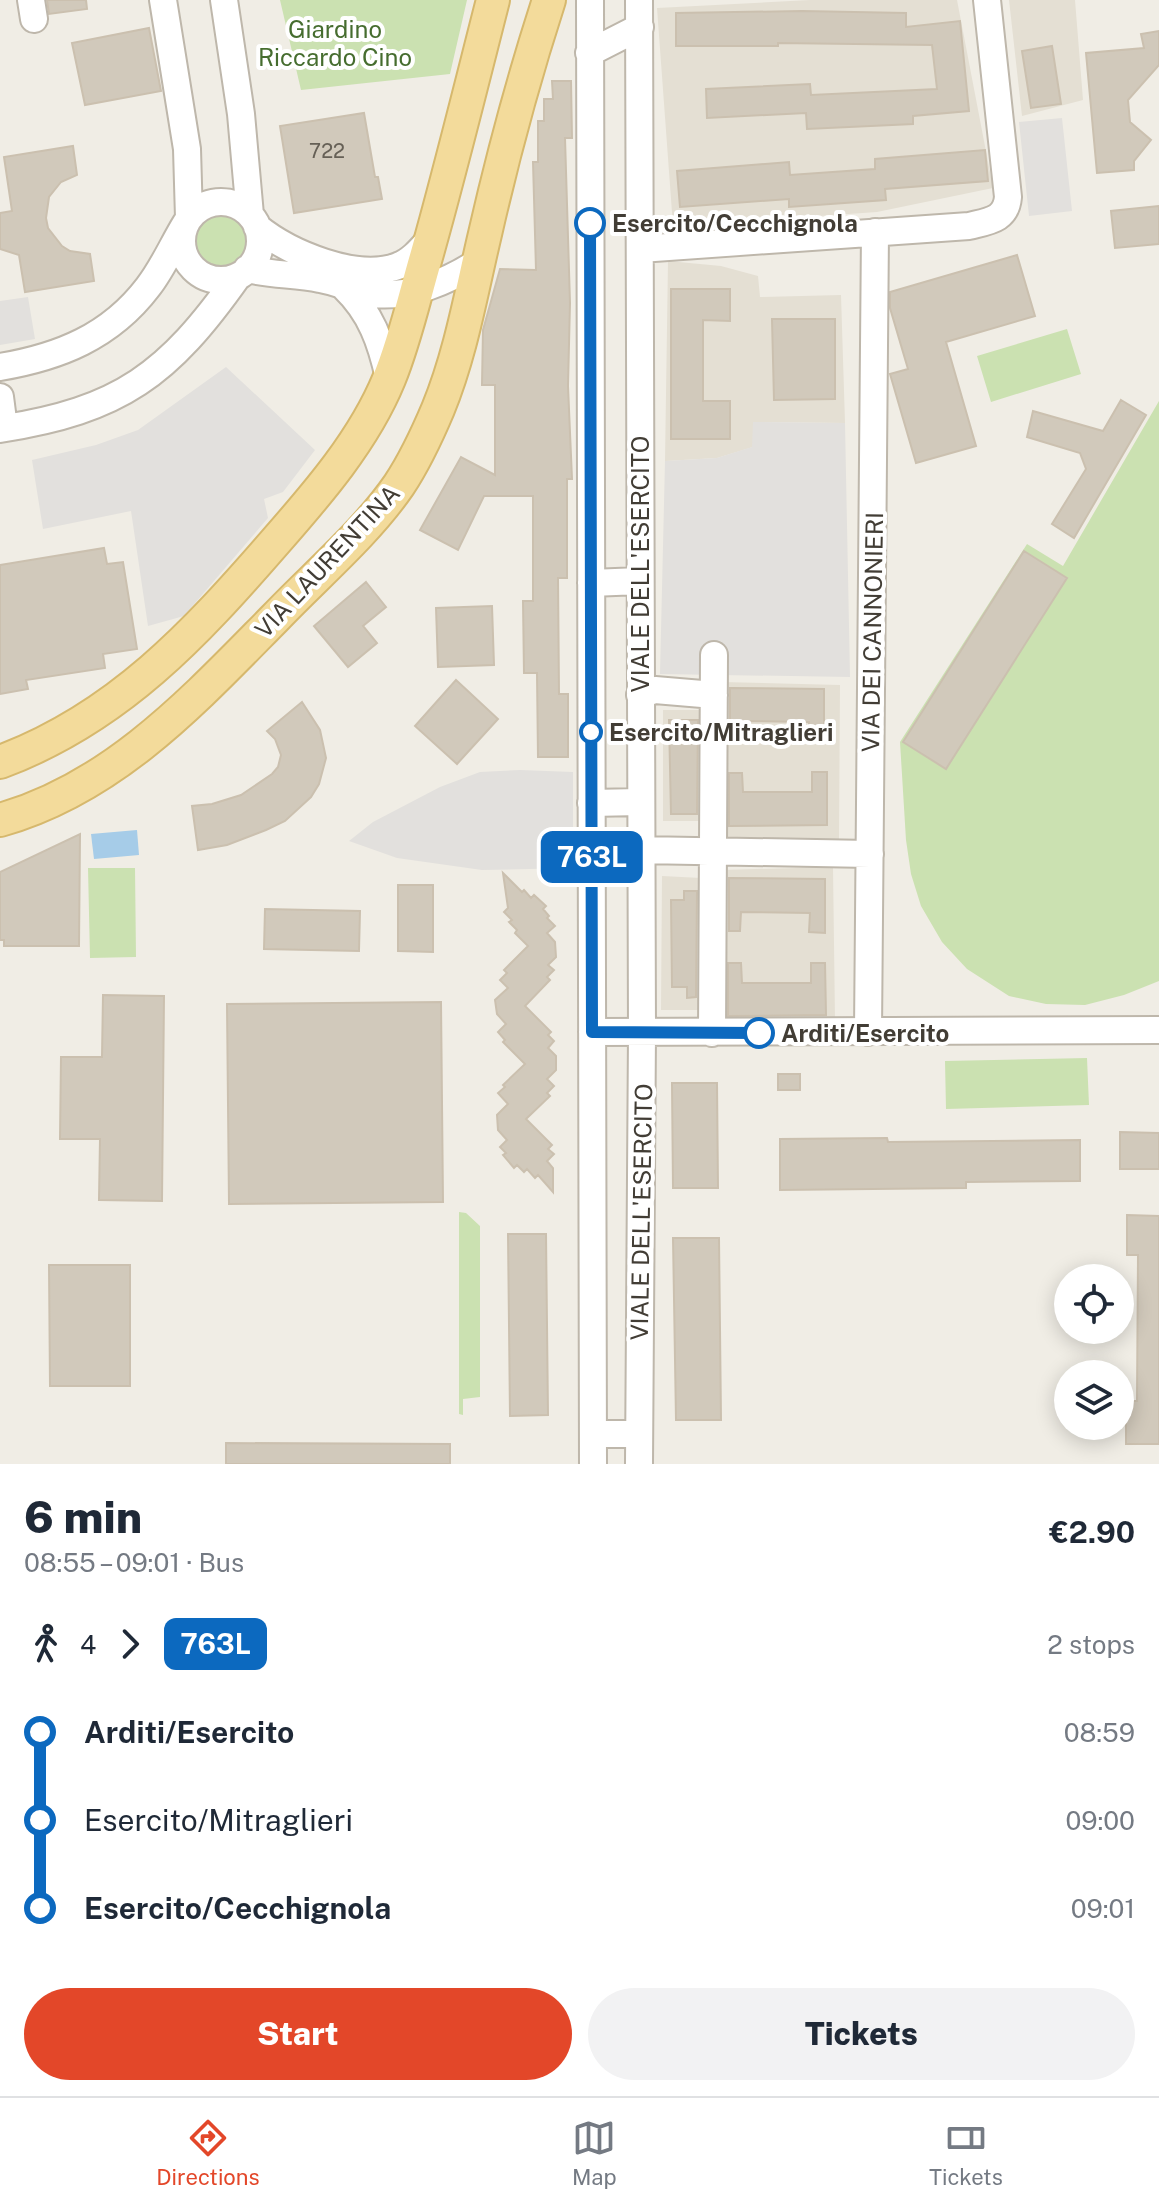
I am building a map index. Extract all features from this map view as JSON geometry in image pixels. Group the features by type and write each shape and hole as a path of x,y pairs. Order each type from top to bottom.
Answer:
{"main road":[{"name":"VIA LAURENTINA","path":"0,762 61,735 133,688 174,652 304,509 363,429 389,378 417,289 493,0"},
{"name":"VIA LAURENTINA","path":"0,820 81,786 129,755 221,673 386,501 410,467 439,406 456,356 511,126 549,0"}],"street":[{"path":"163,0 187,149 188,221 182,235 182,247 193,268 214,279 242,273 323,279 375,294 397,294 455,276 478,262"},
{"path":"0,397 2,428 73,413 135,386 180,349 259,249 224,0"},
{"name":"VIALE DELL'ESERCITO","path":"590,0 593,1464"},
{"name":"VIALE DELL'ESERCITO","path":"639,0 642,1033 639,1464"},
{"path":"640,249 969,226 996,219 1007,209 1006,173 987,0"},
{"path":"589,53 640,27"},
{"path":"0,367 70,349 108,327 148,287 188,221 203,206 215,202 228,202 240,207 275,240 303,253 342,266 370,271 403,264 431,238"},
{"name":"VIA DEI CANNONIERI","path":"868,1032 875,232"},
{"path":"344,287 377,330 389,378"},
{"path":"591,583 640,581"},
{"path":"712,1033 714,655"},
{"path":"640,695 655,690 714,695"},
{"path":"591,803 640,802"},
{"path":"640,850 870,854"},
{"path":"592,1032 1159,1030"},
{"path":"593,1434 639,1434"}],"shaded area":[{"path":"810,0 957,0 993,188 877,212 673,226 657,8"},
{"path":"1009,0 1075,0 1083,100 1022,116"},
{"path":"1062,118 1072,211 1029,216 1019,122"},
{"path":"668,261 721,266 758,276 760,297 841,295 845,423 753,422 753,447 717,458 665,461"},
{"path":"28,297 35,339 0,345 0,301"},
{"path":"226,367 315,450 283,492 264,499 268,518 184,616 148,626 131,511 43,529 32,460 96,445 138,430"},
{"path":"753,422 845,423 850,677 660,674 665,461 717,458 752,447"},
{"path":"721,682 840,685 839,839 723,841"},
{"path":"663,710 704,710 705,821 663,821"},
{"path":"480,772 573,772 573,868 482,870 397,858 349,841 373,822 440,787"},
{"path":"833,867 835,1020 720,1022 721,870"},
{"path":"662,876 701,878 701,1010 661,1010"}],"green space":[{"name":"Giardino Riccardo Cino","path":"280,0 467,0 450,74 301,90"},
{"path":"222,214 240,222 248,240 240,258 222,266 204,258 196,240 204,222"},
{"path":"1067,329 1081,374 991,402 977,356"},
{"path":"1159,401 1159,981 1124,995 1085,1005 1046,1004 1009,996 967,969 942,942 921,906 911,874 906,840 900,742 1027,544 1063,566"},
{"path":"88,868 135,868 136,957 90,958"},
{"path":"1087,1058 1089,1105 946,1109 945,1061"},
{"path":"459,1212 466,1213 480,1226 480,1397 463,1399 463,1415 459,1414"}],"water":[{"path":"137,830 139,855 94,859 91,834"}],"building":[{"path":"47,0 86,0 87,9 49,14"},
{"path":"676,13 906,13 906,27 960,21 969,111 913,116 913,124 807,129 806,113 707,118 706,89 810,84 811,95 937,89 932,45 778,43 778,46 676,46"},
{"path":"149,28 161,91 85,105 72,43"},
{"path":"1159,31 1159,65 1128,100 1130,122 1151,140 1134,161 1134,170 1097,173 1086,53 1144,48 1141,34"},
{"path":"1052,46 1061,104 1031,108 1022,51"},
{"path":"552,81 571,81 572,138 565,138 572,479 567,479 567,578 558,578 559,694 568,694 568,757 538,757 537,673 524,673 523,601 533,601 533,496 484,496 458,550 420,530 461,457 495,475 495,385 482,385 483,330 500,269 536,270 533,162 538,162 538,121 544,121 544,99 553,99"},
{"path":"364,113 382,199 294,213 280,126"},
{"path":"73,146 77,175 61,182 49,197 46,218 48,228 62,246 70,251 90,254 94,281 25,292 19,255 0,249 0,213 12,211 4,157"},
{"path":"985,150 988,181 885,189 886,200 789,207 789,199 680,207 677,171 789,162 790,175 875,169 875,159"},
{"path":"1159,206 1159,244 1115,248 1111,211"},
{"path":"1017,255 1035,316 946,342 976,446 916,463 890,374 908,369 890,308 890,292"},
{"path":"671,289 730,289 730,321 703,320 703,401 730,401 730,439 671,439"},
{"path":"772,319 835,319 835,399 774,400"},
{"path":"1121,400 1146,415 1074,538 1052,524 1086,469 1080,453 1027,437 1033,411 1103,431"},
{"path":"104,548 107,564 123,562 137,649 103,654 105,668 26,680 28,689 0,694 0,565"},
{"path":"1024,551 1067,578 946,769 903,742"},
{"path":"366,582 386,607 363,626 377,643 348,667 314,626"},
{"path":"492,606 494,665 438,667 436,608"},
{"path":"456,680 498,719 457,764 415,726"},
{"path":"730,688 824,689 824,742 808,742 809,722 739,721 739,741 730,741"},
{"path":"302,702 320,730 326,758 319,784 311,797 285,821 266,830 227,845 198,850 192,806 212,804 241,795 272,774 278,767 281,755 275,739 267,731"},
{"path":"669,720 698,720 697,814 671,814"},
{"path":"812,772 827,772 827,825 729,826 729,773 742,773 743,792 812,792"},
{"path":"80,834 79,946 4,946 4,940 0,940 0,872"},
{"path":"503,873 522,892 524,890 531,898 534,895 546,906 543,909 549,916 547,918 555,926 547,933 555,942 556,957 548,965 554,970 547,977 550,980 525,1006 551,1032 548,1035 554,1041 548,1048 556,1056 556,1070 547,1079 554,1086 547,1093 550,1096 526,1119 552,1145 548,1149 554,1154 547,1161 553,1168 553,1192 538,1175 535,1178 527,1169 524,1172 517,1165 514,1168 500,1147 507,1140 498,1130 497,1115 508,1104 498,1093 525,1064 503,1042 505,1040 498,1032 506,1024 497,1014 495,1000 508,988 500,980 507,973 504,970 528,946 515,933 517,930 509,922 512,920 504,912 508,908"},
{"path":"729,878 825,879 825,933 809,932 810,913 741,912 740,931 729,931"},
{"path":"398,885 433,885 433,952 398,951"},
{"path":"684,891 697,891 696,997 687,998 687,987 672,987 671,900 684,900"},
{"path":"265,909 360,911 359,951 264,949"},
{"path":"728,963 741,963 742,983 811,983 811,963 825,963 826,1015 728,1016"},
{"path":"103,995 164,996 162,1201 99,1200 100,1139 60,1139 61,1057 102,1057"},
{"path":"441,1002 443,1202 229,1204 227,1004"},
{"path":"778,1074 800,1074 800,1090 778,1090"},
{"path":"672,1083 717,1083 718,1188 673,1188"},
{"path":"1120,1132 1159,1133 1159,1169 1120,1169"},
{"path":"887,1138 888,1142 1080,1140 1080,1181 966,1182 966,1188 780,1190 780,1139"},
{"path":"1127,1215 1159,1216 1159,1444 1126,1444 1126,1440 1134,1440 1134,1401 1137,1401 1138,1255 1127,1255"},
{"path":"508,1234 546,1234 548,1415 510,1416"},
{"path":"673,1238 719,1238 721,1420 676,1420"},
{"path":"49,1265 130,1265 130,1386 50,1386"},
{"path":"226,1443 450,1444 450,1464 226,1464"}],"bus line":[{"name":"763L","path":"590,223 592,1032 759,1033"}],"place":[{"name":"Esercito/Cecchignola","path":"590,223"},
{"name":"Esercito/Mitraglieri","path":"591,732"},
{"name":"Arditi/Esercito","path":"759,1033"}]}
